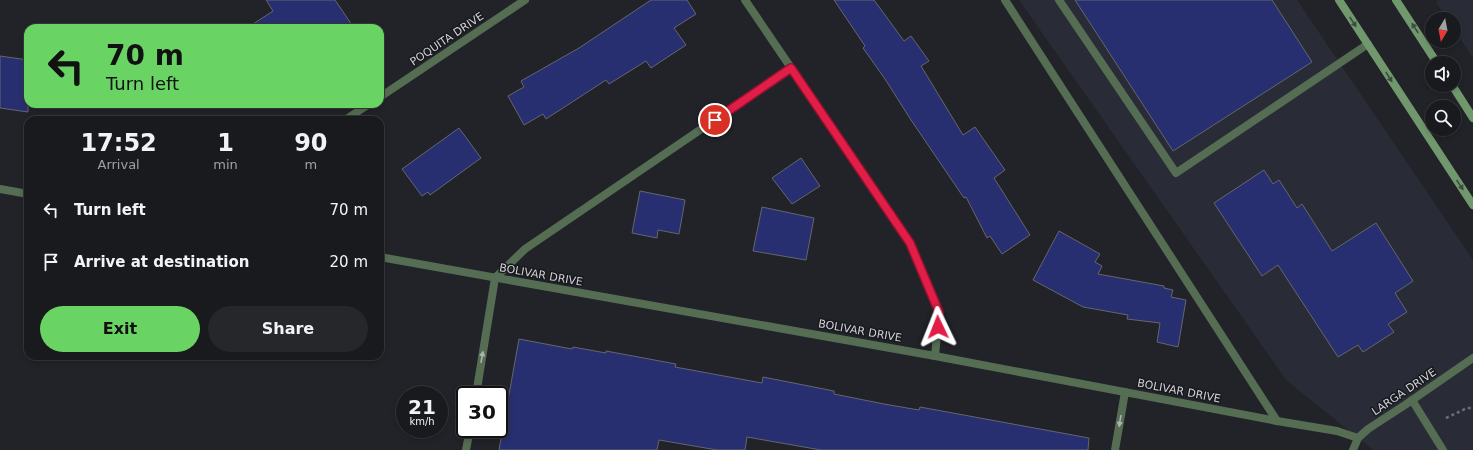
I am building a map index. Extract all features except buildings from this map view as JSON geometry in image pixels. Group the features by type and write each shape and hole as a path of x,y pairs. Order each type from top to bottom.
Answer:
{"main road":[{"path":"1339,0 1473,205"},
{"path":"1396,0 1432,56"},
{"path":"1456,92 1473,118"}],"street":[{"name":"POQUITA DRIVE","path":"384,94 525,0"},
{"path":"745,0 910,243 939,312 935,356"},
{"path":"1005,0 1277,421"},
{"path":"1059,0 1176,172 1368,44"},
{"path":"477,386 495,278 525,250 791,68"},
{"path":"351,116 363,108"},
{"path":"0,189 24,193"},
{"name":"BOLIVAR DRIVE","path":"384,258 935,356 1337,431 1358,438"},
{"name":"LARGA DRIVE","path":"1353,450 1358,438 1368,429 1473,358"},
{"path":"1115,450 1125,392"},
{"path":"1412,400 1443,450"},
{"path":"466,450 468,438"}],"path":[{"path":"1446,418 1467,408 1473,408"}],"shaded area":[{"path":"1019,0 1297,0 1473,260 1473,450 1373,450 1287,381"},
{"path":"1438,0 1473,0 1473,58 1461,40 1461,12 1442,12 1436,2"}],"route":[{"path":"715,120 791,68 910,243 939,312 938,327"}]}
